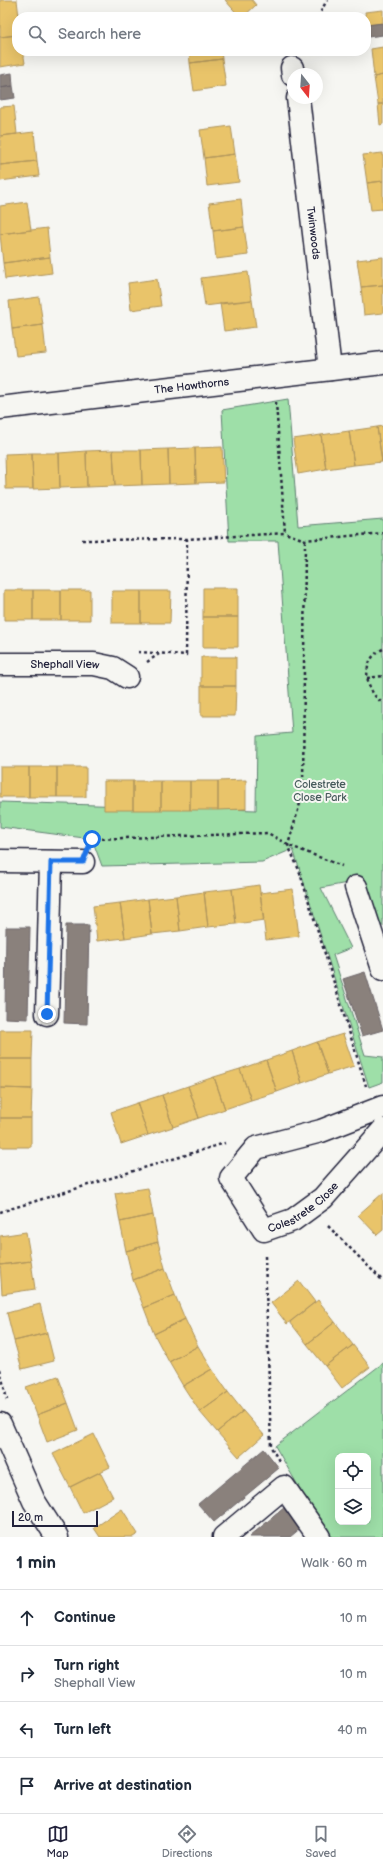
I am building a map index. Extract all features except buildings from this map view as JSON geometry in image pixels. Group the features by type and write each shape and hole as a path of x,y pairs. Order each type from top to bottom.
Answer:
{"street":[{"name":"Twinwoods","path":"299,104 330,369"},
{"name":"The Hawthorns","path":"0,408 383,363"},
{"name":"Shephall View","path":"0,664 94,664 113,668 127,677"},
{"path":"0,861 83,862"},
{"path":"47,1014 51,862"},
{"path":"356,887 383,969"},
{"name":"Colestrete Close","path":"383,1107 320,1131 256,1148 231,1178 264,1230 293,1220 323,1198 383,1130"},
{"path":"0,1424 34,1502 57,1537"},
{"path":"224,1537 284,1487 319,1537"}],"path":[{"path":"321,12 327,0"},
{"path":"273,376 285,533"},
{"path":"82,540 186,539 285,533 305,540 383,533"},
{"path":"135,652 186,655 186,539"},
{"path":"305,540 303,793 288,845 298,870 368,1091"},
{"path":"383,649 371,658 366,671 369,687 374,696 383,703"},
{"path":"367,678 383,676"},
{"path":"83,862 92,839 268,834 288,845 346,867"},
{"path":"0,1212 227,1143"},
{"path":"309,1208 383,1281"},
{"path":"264,1230 271,1447 283,1471 284,1487"}],"green space":[{"name":"Colestrete Close Park","path":"288,399 298,526 383,519 383,926 379,926 363,880 321,888 351,948 333,955 365,1055 383,1057 383,1082 369,1087 293,849 262,862 102,866 92,839 0,827 0,802 256,810 257,736 292,733 278,541 229,541 222,410"},
{"path":"383,1363 383,1537 328,1537 275,1446"}],"route":[{"path":"47,1014 51,862 83,862 92,839"}]}
